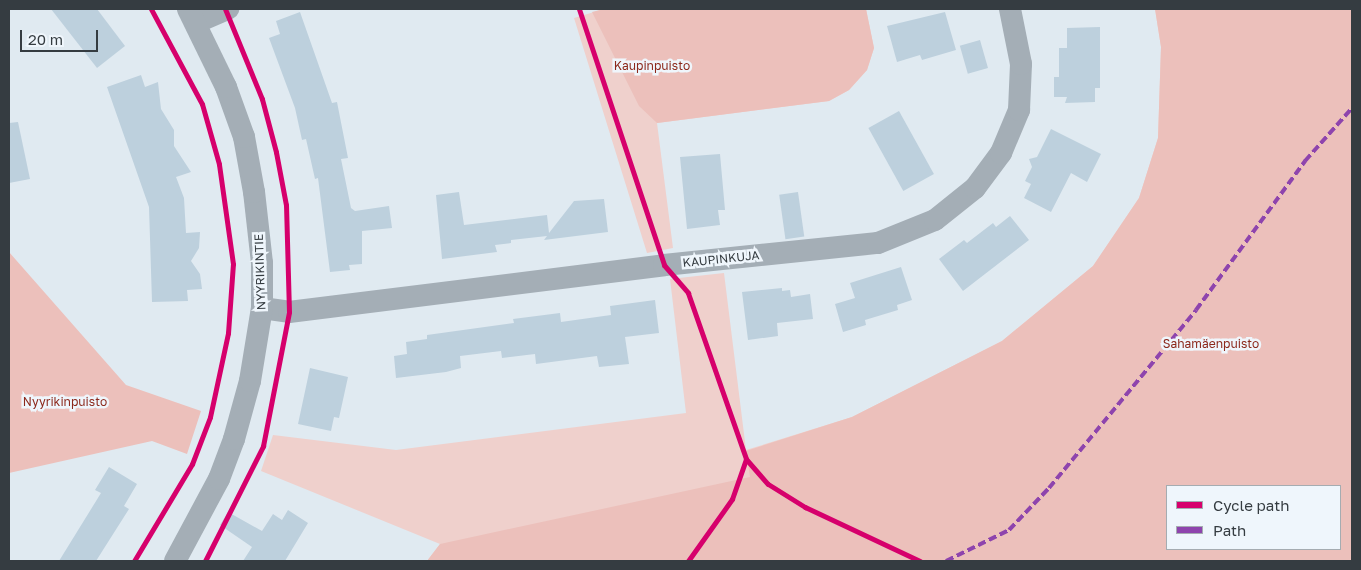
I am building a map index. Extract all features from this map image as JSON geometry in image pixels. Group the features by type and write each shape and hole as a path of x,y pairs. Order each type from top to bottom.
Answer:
{"street":[{"path":"192,16 228,9"},
{"name":"KAUPINKUJA","path":"262,308 288,312 886,240 935,220 975,188 1001,153 1019,110 1021,64 1010,9"},
{"name":"NYYRIKINTIE","path":"175,561 219,479 234,439 250,381 262,308 262,263 254,192 244,137 192,16"}],"green space":[{"name":"Kaupinpuisto","path":"604,9 866,9 874,48 867,70 849,90 829,101 657,123 673,248 647,253 574,18"},
{"name":"Kaupinpuisto","path":"604,9 866,9 874,48 867,70 849,90 829,101 657,123 639,106 592,12"},
{"name":"Sahamäenpuisto","path":"1155,9 1352,9 1352,561 427,561 440,544 261,471 273,435 396,450 686,413 670,279 724,273 746,450 852,417 1002,341 1093,266 1139,198 1158,138 1161,47"},
{"name":"Sahamäenpuisto","path":"1155,9 1352,9 1352,561 427,561 440,544 750,477 746,451 852,417 1002,341 1093,266 1139,198 1158,138 1161,47"},
{"name":"Nyyrikinpuisto","path":"9,252 126,385 201,411 187,454 152,441 9,473"}],"building":[{"path":"51,9 97,9 125,46 97,68"},
{"path":"300,12 332,103 337,102 348,158 341,159 351,208 355,211 389,206 392,228 362,231 362,264 349,265 350,270 330,272 318,178 315,179 306,139 302,140 295,108 269,38 280,34 276,21"},
{"path":"945,12 956,50 922,60 920,55 897,62 887,26"},
{"path":"1100,27 1100,88 1095,88 1095,102 1065,103 1067,97 1054,97 1054,77 1059,77 1059,48 1067,48 1067,28"},
{"path":"980,40 988,68 968,74 960,46"},
{"path":"141,75 145,87 158,82 161,109 174,130 174,146 191,172 176,177 184,198 186,233 200,232 199,248 191,261 200,274 202,289 187,290 188,301 152,302 149,207 107,87"},
{"path":"899,111 934,174 903,191 868,128"},
{"path":"18,122 30,179 9,183 9,123"},
{"path":"1051,129 1101,154 1087,182 1071,173 1051,212 1024,198 1031,184 1025,181 1032,167 1029,159 1037,157"},
{"path":"720,154 725,210 718,210 720,225 687,229 680,157"},
{"path":"459,192 464,225 547,215 549,233 574,201 604,199 608,232 544,240 547,236 511,240 511,243 495,245 497,252 442,259 436,195"},
{"path":"798,192 804,237 785,239 779,195"},
{"path":"1010,216 1029,240 963,291 939,259 964,240 967,243 993,223 996,227"},
{"path":"901,267 912,300 897,305 898,310 865,320 866,325 843,332 835,304 855,298 850,283"},
{"path":"782,288 782,291 790,290 791,297 810,294 813,319 777,323 778,336 748,340 742,292"},
{"path":"655,300 659,333 625,337 629,364 599,367 597,356 536,364 535,354 502,358 501,351 460,356 461,368 446,372 396,378 394,356 407,354 406,342 427,339 427,335 514,323 513,319 560,313 561,322 611,315 610,306"},
{"path":"310,368 348,377 339,418 334,417 331,431 298,424"},
{"path":"109,467 137,484 124,506 129,509 96,561 59,561 101,493 95,490"},
{"path":"288,510 308,523 285,561 243,561 252,547 220,525 228,512 262,531 273,514 282,520"}],"marked path":[{"path":"946,561 1009,530 1049,488 1196,310 1305,161 1352,108"}],"cycle path":[{"path":"134,561 192,464 210,417 228,333 233,264 219,164 202,104 151,9"},
{"path":"205,561 263,446 289,312 286,205 276,152 262,99 225,9"},
{"path":"579,9 664,265 688,293 746,459 768,484 805,507 920,561"},
{"path":"688,561 732,499 746,459"}]}
